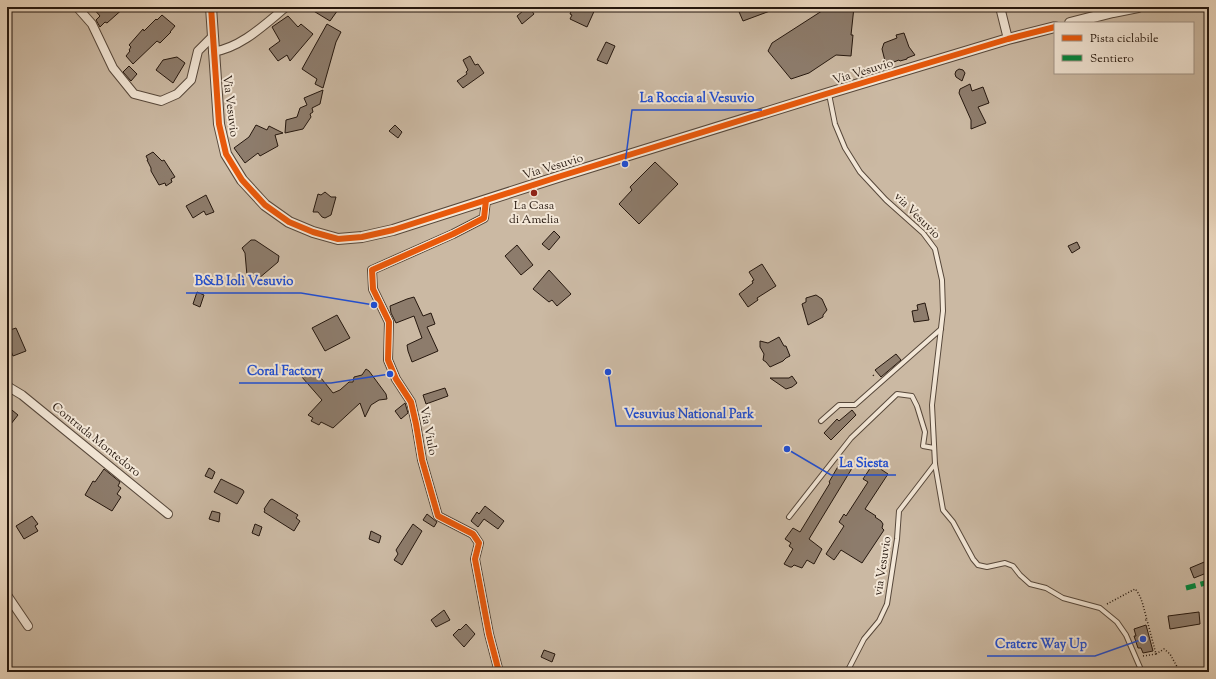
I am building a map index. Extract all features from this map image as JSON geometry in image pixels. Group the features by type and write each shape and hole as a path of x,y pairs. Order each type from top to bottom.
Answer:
{"street":[{"path":"77,7 92,24 113,68 134,94 161,101 177,94 191,80 198,51 212,37"},
{"name":"Via Vesuvio","path":"211,7 218,124 226,154 242,180 265,205 290,222 313,232 338,239 362,237 393,230 829,93 1054,27"},
{"path":"213,52 232,47 250,36 286,7"},
{"path":"1000,7 1008,40"},
{"path":"1074,22 1138,7"},
{"name":"Via Viulo","path":"486,200 484,218 453,234 372,270 373,289 389,322 388,360 396,379 410,402 416,424 422,460 438,516 473,534 479,543 475,559 489,634 499,672"},
{"name":"Contrada Montedoro","path":"7,386 22,395 168,514"},
{"path":"7,595 28,626"}],"lane":[{"name":"via Vesuvio","path":"829,93 835,124 845,148 860,172 886,200 923,233 935,249 942,280 943,312 932,405 935,464 943,510 953,522 973,559 978,565 987,567 1005,563 1013,566 1030,584 1046,588 1063,598 1100,608"},
{"path":"821,421 839,405 855,405 941,329"},
{"path":"789,517 851,438 897,394 912,396 917,406 925,432 923,446 934,448"},
{"name":"via Vesuvio","path":"847,672 864,639 879,621 887,604 897,538 899,511 935,464"},
{"path":"1100,608 1117,622 1126,635 1142,672"}],"path":[{"path":"1100,608 1135,589 1139,592 1156,654"},
{"path":"1134,652 1140,650 1143,656 1156,654 1164,649 1170,654 1180,672"}],"shaded area":[{"path":"7,7 1209,7 1209,672 7,672"}],"building":[{"path":"92,7 125,7 107,23 105,22 100,27 96,20 100,16"},
{"path":"307,7 340,7 330,21"},
{"path":"519,7 529,7 534,14 522,24 517,16 523,11"},
{"path":"573,7 596,7 587,27 570,19 572,15 570,14"},
{"path":"737,7 778,7 778,8 743,21"},
{"path":"828,7 854,7 851,35 853,35 851,56 836,55 809,73 791,79 768,51 772,43"},
{"path":"162,15 175,26 160,43 157,41 133,64 126,56 130,51 129,50 131,47 129,45 143,29 144,31"},
{"path":"288,16 298,27 301,24 313,34 290,61 287,55 278,61 269,49 280,41 272,27"},
{"path":"327,24 341,32 336,42 323,88 315,84 317,79 302,69"},
{"path":"904,33 909,47 915,55 886,65 882,49 884,43 897,38 896,35"},
{"path":"606,42 615,46 607,64 597,60"},
{"path":"470,56 475,65 478,64 484,73 463,88 457,81 467,74 466,72 468,70 463,60"},
{"path":"177,57 185,63 173,83 156,70 163,60"},
{"path":"129,66 137,74 131,81 123,72"},
{"path":"959,69 963,70 965,73 962,81 956,77 955,74"},
{"path":"970,84 972,91 983,87 989,103 978,107 986,123 971,129 971,120 959,93 960,89"},
{"path":"323,90 320,104 312,108 313,112 310,114 311,117 303,129 285,133 286,120 297,117 300,108 307,105 304,98"},
{"path":"256,125 267,130 269,126 283,133 275,135 278,146 260,156 258,153 245,163 234,148 249,137"},
{"path":"395,125 402,132 398,138 389,131"},
{"path":"153,152 162,161 164,160 175,177 171,179 172,182 166,186 165,183 159,185 151,171 146,156"},
{"path":"655,162 678,184 639,224 619,204 632,190 630,187"},
{"path":"325,192 331,197 336,197 331,215 325,218 318,212 313,212 318,194 321,195"},
{"path":"206,195 214,212 206,215 204,211 193,218 186,206"},
{"path":"554,231 560,237 549,250 542,244"},
{"path":"251,240 255,240 279,256 278,262 258,279 247,276 245,253 242,248"},
{"path":"1077,242 1080,248 1072,253 1068,246"},
{"path":"517,245 533,265 521,275 505,256"},
{"path":"762,264 776,286 757,298 758,300 748,307 739,294 753,283 752,281 754,280 749,272"},
{"path":"549,270 571,294 557,306 552,300 549,302 533,289"},
{"path":"197,292 204,295 200,307 193,304"},
{"path":"816,295 822,299 827,310 823,317 808,325 802,304 806,302 806,298"},
{"path":"414,297 423,316 431,313 435,324 427,327 438,351 412,362 407,345 422,338 414,316 396,323 391,313 390,306"},
{"path":"925,303 929,320 914,322 912,311 918,310 917,305"},
{"path":"337,315 350,338 325,351 312,328"},
{"path":"16,328 26,351 13,356 7,341 7,331"},
{"path":"779,337 784,346 786,346 790,356 770,367 763,360 764,354 760,347 760,341 768,343"},
{"path":"896,354 901,360 881,377 875,370"},
{"path":"313,368 333,393 340,390 349,382 353,382 354,377 362,375 366,369 386,394 387,399 379,400 371,405 365,417 360,403 333,428 321,422 319,425 311,421 313,418 308,415 322,400 301,376"},
{"path":"792,376 797,383 786,389 770,378 789,378"},
{"path":"445,388 448,396 426,404 423,395"},
{"path":"405,403 408,413 401,419 395,411"},
{"path":"7,406 18,415 7,429"},
{"path":"852,410 856,415 831,440 824,433 837,419 839,421"},
{"path":"840,463 847,466 854,465 809,539 822,549 814,564 807,560 802,568 794,565 790,567 784,564 793,549 789,546 791,543 785,539 793,528 800,532 830,483 829,482"},
{"path":"873,464 888,474 865,509 881,521 883,524 882,528 884,530 862,563 841,550 834,560 826,554 844,526 839,522 844,514 846,516 868,482 863,479"},
{"path":"209,468 215,472 212,479 205,476"},
{"path":"104,469 120,482 118,486 121,488 117,494 121,497 112,511 85,495 93,481 95,482"},
{"path":"221,479 243,490 244,492 237,504 214,492"},
{"path":"272,499 298,515 296,518 300,521 294,531 264,512 264,509"},
{"path":"485,506 504,521 498,529 484,519 478,527 471,521 477,512 479,514"},
{"path":"212,511 220,513 219,522 209,519"},
{"path":"427,514 437,522 434,527 423,520"},
{"path":"32,516 38,524 35,526 38,531 24,539 16,526"},
{"path":"255,524 262,527 259,536 252,533"},
{"path":"413,524 422,531 402,565 394,560 398,554 396,550"},
{"path":"371,531 381,536 379,543 369,539"},
{"path":"1209,560 1209,572 1194,578 1190,568"},
{"path":"444,610 450,620 436,627 431,620"},
{"path":"1199,612 1200,624 1170,629 1168,616"},
{"path":"466,624 475,634 464,647 453,635"},
{"path":"1146,625 1153,651 1143,653 1141,648 1138,648 1134,636 1136,636 1134,629"},
{"path":"544,650 555,654 552,662 541,657"}],"marked path":[{"path":"1186,588 1209,582"}],"cycle path":[{"path":"211,7 219,124 226,154 242,180 265,205 289,222 313,232 338,239 362,237 393,230 829,93 1008,39 1054,27"},
{"path":"486,200 484,218 453,234 372,270 373,289 389,322 388,360 396,379 411,402 422,460 438,516 473,534 479,543 475,559 489,634 499,672"}],"place":[{"name":"La Roccia al Vesuvio","path":"625,164"},
{"name":"La Casa di Amelia","path":"534,193"},
{"name":"B&B Iolì Vesuvio","path":"374,305"},
{"name":"Vesuvius National Park","path":"608,372"},
{"name":"Coral Factory","path":"390,374"},
{"name":"La Siesta","path":"787,449"},
{"name":"Cratere Way Up","path":"1143,639"}]}
